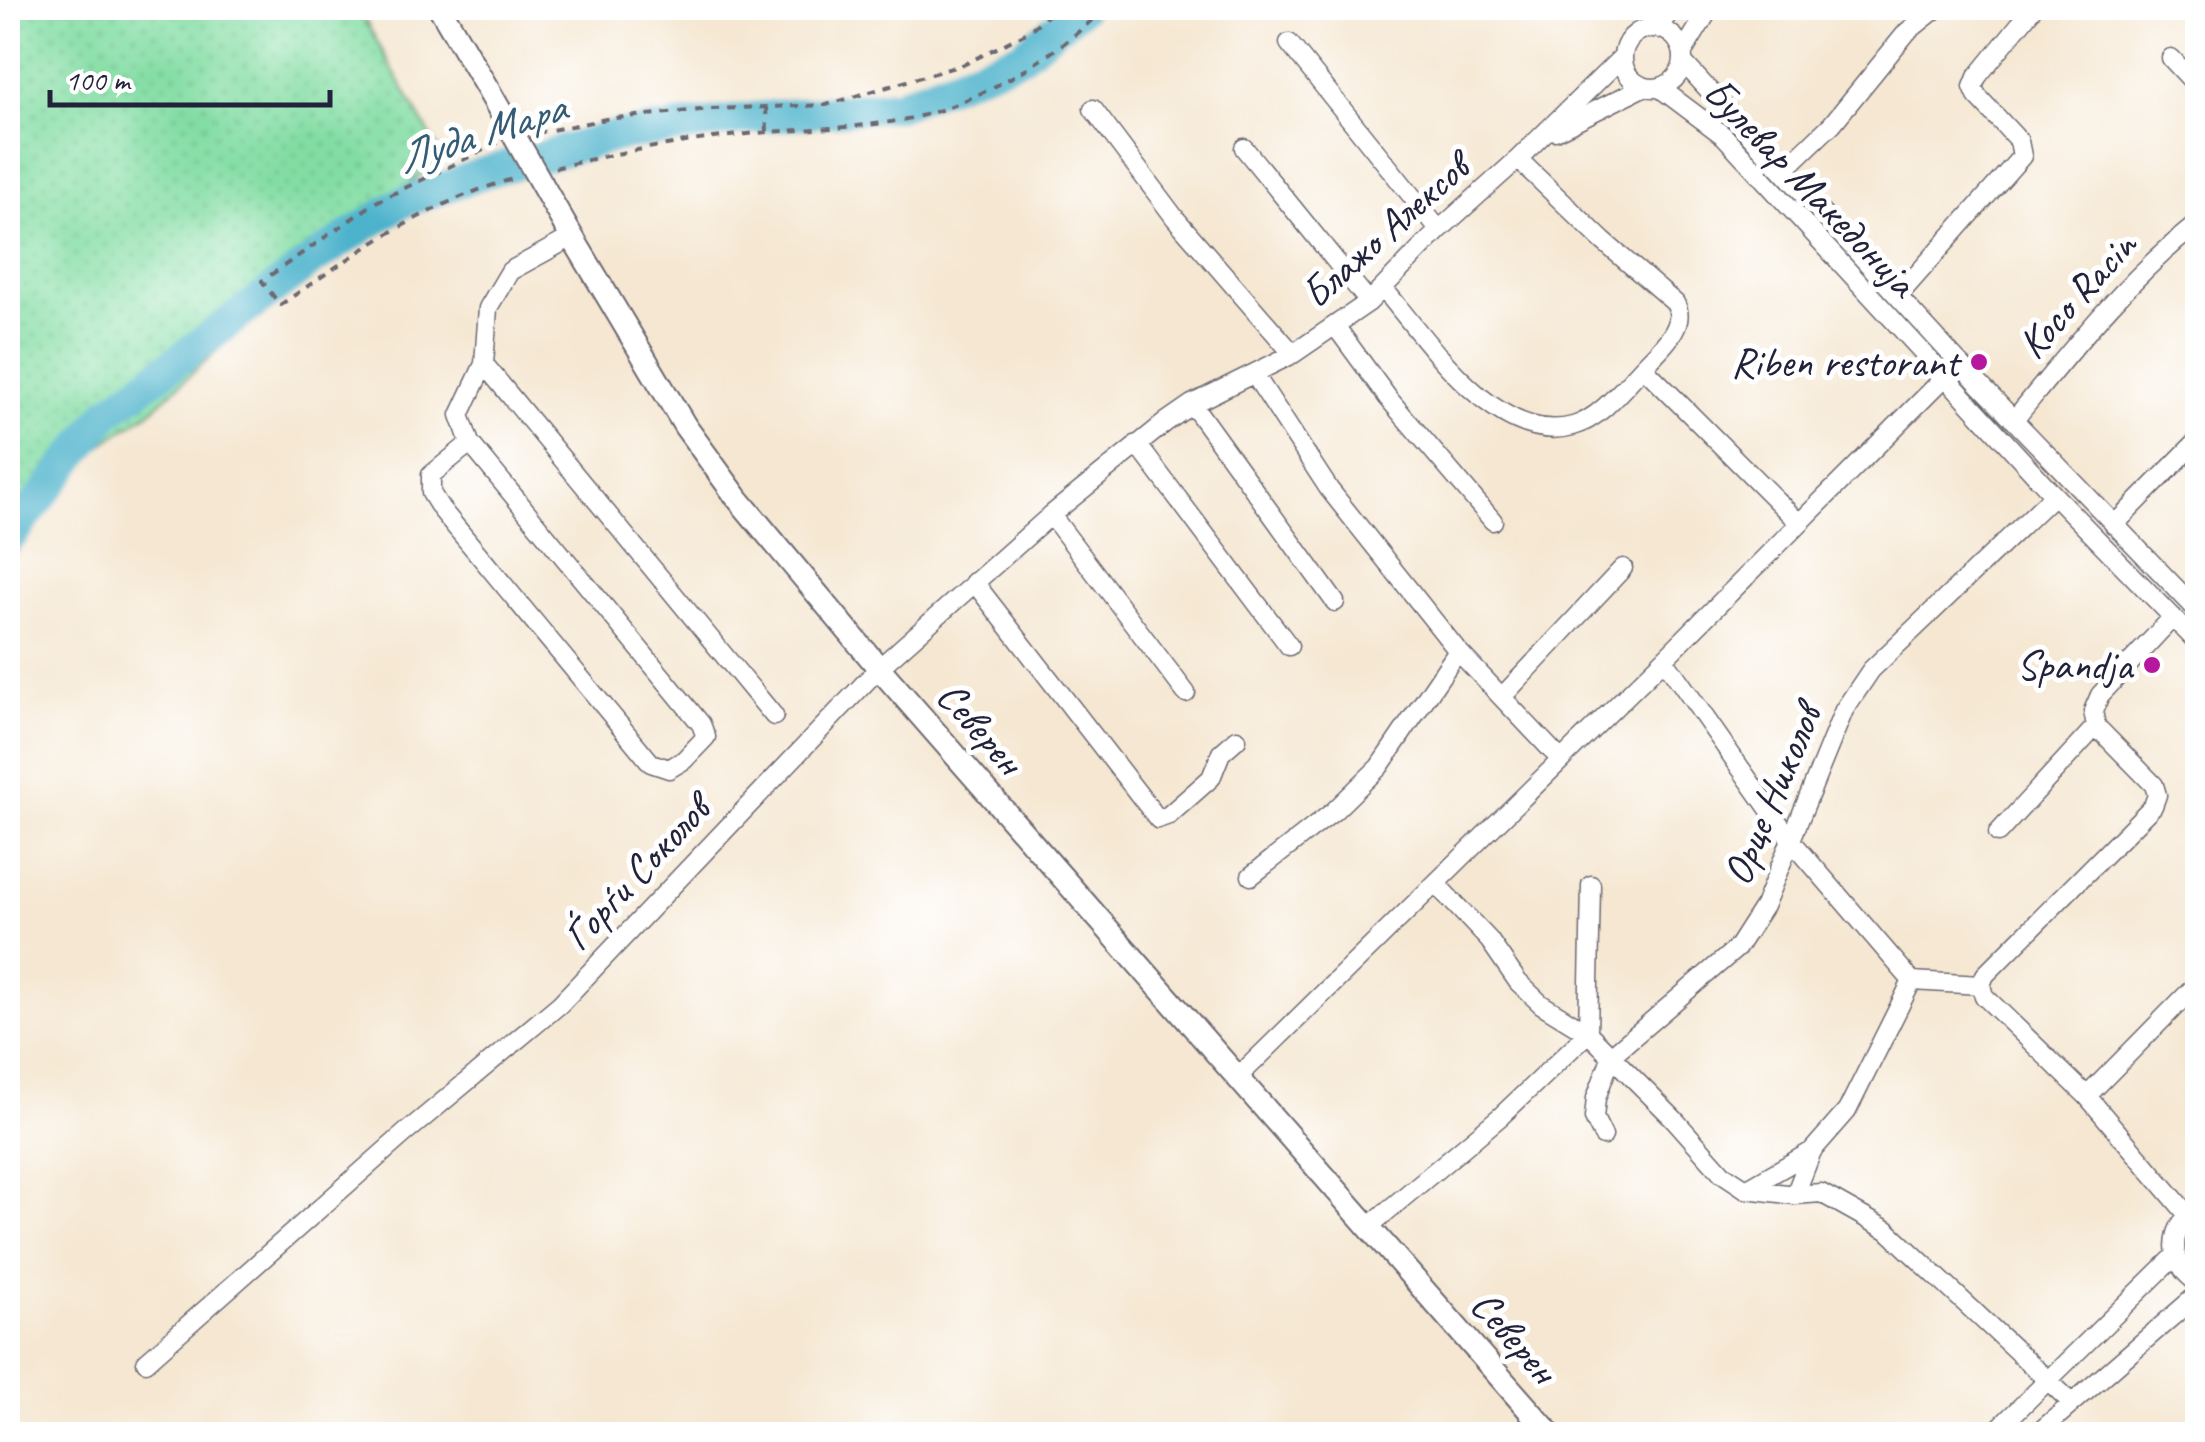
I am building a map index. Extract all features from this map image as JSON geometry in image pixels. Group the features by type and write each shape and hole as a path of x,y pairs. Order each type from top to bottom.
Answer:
{"main road":[{"name":"Северен","path":"440,8 686,426 738,499 879,668 1550,1434"}],"street":[{"path":"1656,27 1675,8"},
{"path":"1683,57 1673,35 1656,27 1629,38 1622,57 1628,75 1651,88 1676,79 1683,57 1710,8"},
{"path":"1783,171 1832,124 1907,32 1937,8"},
{"path":"1898,296 2022,156 2019,141 1977,96 1973,86 2034,8"},
{"path":"1289,43 1439,230"},
{"name":"Блажо Алексов","path":"1166,422 1192,404 1293,354 1369,302 1439,230 1518,160 1622,57"},
{"name":"Булевар Македонија","path":"1683,57 1898,296 1952,370 2054,495 2198,642"},
{"path":"2172,58 2198,88"},
{"name":"Булевар Македонија","path":"1651,88 1724,136 1952,370 2014,420 2198,612"},
{"name":"Блажо Алексов","path":"1536,140 1651,88"},
{"path":"1093,110 1175,218 1293,354"},
{"path":"1244,148 1369,302"},
{"path":"1383,288 1447,364 1485,401 1528,425 1544,429 1576,426 1613,398 1674,331 1680,321 1680,310 1518,160"},
{"name":"Koco Racin","path":"2014,420 2116,295 2198,223"},
{"path":"470,442 432,474 432,494 441,509 651,763 669,769 684,760 706,737 701,724 470,442 460,415 484,364 488,308 510,271 568,231"},
{"path":"1336,327 1388,398 1493,521"},
{"path":"484,364 774,716"},
{"path":"1643,367 1798,522"},
{"path":"1236,1078 1664,660 1952,370"},
{"path":"1254,374 1329,489 1458,650 1561,760"},
{"path":"1192,404 1334,602"},
{"name":"Ѓорѓи Соколов","path":"146,1362 404,1134 560,1004 879,668 1051,515 1166,422"},
{"path":"2114,525 2198,440"},
{"path":"1137,444 1289,646"},
{"name":"Орце Николов","path":"1612,1055 1737,948 1764,906 1844,710 1871,670 2054,495"},
{"path":"1051,515 1186,693"},
{"path":"1502,696 1623,568"},
{"path":"974,582 1158,819 1211,778 1221,752 1237,739"},
{"path":"2174,617 2100,695 2094,711 2096,726 2154,785 2157,796 2153,806 1986,975 1981,985 1984,996 2087,1096 2192,1210 2178,1226 2175,1256 2182,1270 2198,1283"},
{"path":"1251,876 1334,811 1379,767 1458,650"},
{"path":"1664,660 1790,839 1912,980 1981,985"},
{"path":"1998,832 2096,726"},
{"path":"1436,884 1489,940 1518,982 1541,1004 1588,1034 1612,1055 1722,1174 1746,1190 1795,1195 1820,1193 1888,1230 2070,1402"},
{"path":"1368,1227 1501,1116 1588,1034 1591,885"},
{"path":"1746,1190 1812,1150 1846,1111 1912,980"},
{"path":"2087,1096 2198,982"},
{"path":"1602,1136 1594,1118 1595,1108 1612,1055"},
{"path":"1795,1195 1812,1150"},
{"path":"1994,1434 2175,1256"},
{"path":"2037,1434 2198,1294"}],"path":[{"path":"522,136 606,119 826,105 966,64 1026,33 1057,8"},
{"path":"542,171 634,150 919,116 959,102 1034,64 1088,26 1104,8"},
{"path":"766,108 766,132"},
{"path":"505,140 376,202 262,281 280,305 390,230 484,186 522,176"}],"green space":[{"path":"8,8 358,8 443,158 348,230 150,412 8,508"}],"waterway":[{"name":"Луда Мара","path":"8,540 108,412 313,260 399,204 483,173 616,136 897,105 1019,57 1081,8"}],"place":[{"name":"Riben restorant","path":"1979,362"},
{"name":"Spandja","path":"2152,665"}]}
